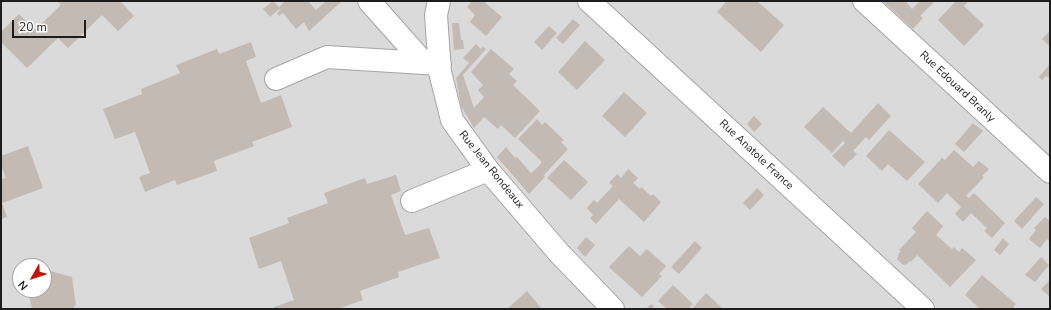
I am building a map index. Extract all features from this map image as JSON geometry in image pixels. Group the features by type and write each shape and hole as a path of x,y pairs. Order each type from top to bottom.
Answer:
{"street":[{"path":"369,1 432,63"},
{"name":"Rue Jean Rondeaux","path":"439,1 436,15 432,63 440,72 452,120 488,170 559,253 613,309"},
{"name":"Rue Anatole France","path":"589,1 923,309"},
{"name":"Rue Edouard Branly","path":"864,1 1050,172"},
{"path":"276,79 327,57 432,63"},
{"path":"412,202 488,170"}],"shaded area":[{"path":"1,1 1050,1 1050,309 1,309"}],"building":[{"path":"57,1 120,1 134,16 118,31 102,15 68,48 58,38 27,68 1,42 1,32 19,14 35,30 61,5"},
{"path":"273,1 279,7 285,1 308,1 316,10 326,1 342,1 309,31 304,22 296,29 283,13 279,16 277,13 280,10 279,9 270,17 263,9"},
{"path":"472,1 483,1 502,17 486,36 470,22 475,15 467,7"},
{"path":"727,1 757,1 784,25 761,52 717,12"},
{"path":"883,1 905,1 912,9 920,1 935,1 920,16 923,18 913,29"},
{"path":"956,1 967,1 968,2 964,6 984,25 964,46 938,20"},
{"path":"573,19 580,25 563,44 556,38"},
{"path":"452,23 459,23 461,40 463,40 464,49 454,50"},
{"path":"549,26 557,33 542,50 534,42"},
{"path":"1050,31 1050,47 1042,39"},
{"path":"585,41 605,60 577,90 558,72"},
{"path":"251,42 256,57 246,61 261,103 281,95 292,127 252,142 254,146 214,161 217,171 177,185 175,180 145,192 139,177 150,173 135,132 115,139 103,109 142,94 141,89 180,73 176,65 217,49 219,54"},
{"path":"476,44 481,49 483,47 486,49 463,75 474,108 484,97 478,90 483,85 471,72 491,49 514,69 509,74 517,81 513,85 540,111 515,138 501,125 498,129 484,117 474,128 461,106 456,78 469,63 463,58"},
{"path":"1050,64 1050,77 1049,78 1046,76 1042,80 1039,77"},
{"path":"624,92 647,113 625,137 602,116"},
{"path":"878,103 891,116 869,140 866,137 853,151 857,154 844,167 832,156 845,143 843,141 832,153 804,127 823,107 851,133"},
{"path":"754,116 762,124 754,132 747,124"},
{"path":"537,119 542,125 545,122 564,140 561,142 568,149 529,194 497,157 506,147 531,173 537,168 542,162 518,139"},
{"path":"973,123 983,131 964,152 955,144"},
{"path":"889,130 925,162 907,181 888,164 882,171 866,156"},
{"path":"28,146 43,188 2,203 7,217 1,219 1,179 6,178 1,165 1,156"},
{"path":"954,150 973,167 979,161 989,169 982,176 984,177 966,196 969,198 974,193 1005,223 992,238 984,231 987,228 971,213 963,222 955,214 961,207 947,193 938,203 918,184 942,158 945,160"},
{"path":"564,160 588,182 571,200 547,178"},
{"path":"628,169 638,178 633,183 640,189 641,187 651,196 653,194 661,202 644,222 619,199 596,224 590,218 593,215 587,208 594,200 597,203 613,186 609,183 617,174 621,178"},
{"path":"396,175 401,191 391,195 405,235 429,228 440,258 398,272 399,277 360,291 363,300 338,309 275,309 274,307 294,300 281,261 259,269 249,238 289,223 287,218 328,203 324,193 365,178 367,184"},
{"path":"757,188 764,195 750,210 743,203"},
{"path":"1036,197 1044,204 1022,229 1014,221"},
{"path":"927,211 943,226 936,235 952,249 954,247 959,252 962,248 976,260 950,287 917,255 911,262 910,261 903,265 897,259 901,251 899,250 916,232 912,228"},
{"path":"1045,217 1050,221 1050,242 1047,239 1040,248 1029,239 1036,230 1034,228"},
{"path":"586,237 595,245 585,257 577,248"},
{"path":"1003,238 1009,244 1000,255 994,250"},
{"path":"695,241 702,248 679,274 671,267"},
{"path":"629,246 640,256 647,249 666,266 659,274 662,276 642,297 609,267"},
{"path":"1041,257 1049,265 1035,282 1025,275"},
{"path":"52,272 72,277 76,305 72,309 32,309 30,298 52,298"},
{"path":"982,275 1016,304 1012,309 980,309 965,295"},
{"path":"1050,280 1050,297 1041,289"},
{"path":"673,285 693,304 688,309 667,309 658,301"},
{"path":"527,291 542,309 507,309"},
{"path":"706,293 723,309 692,309"},
{"path":"651,304 654,306 652,309 646,309"}]}
